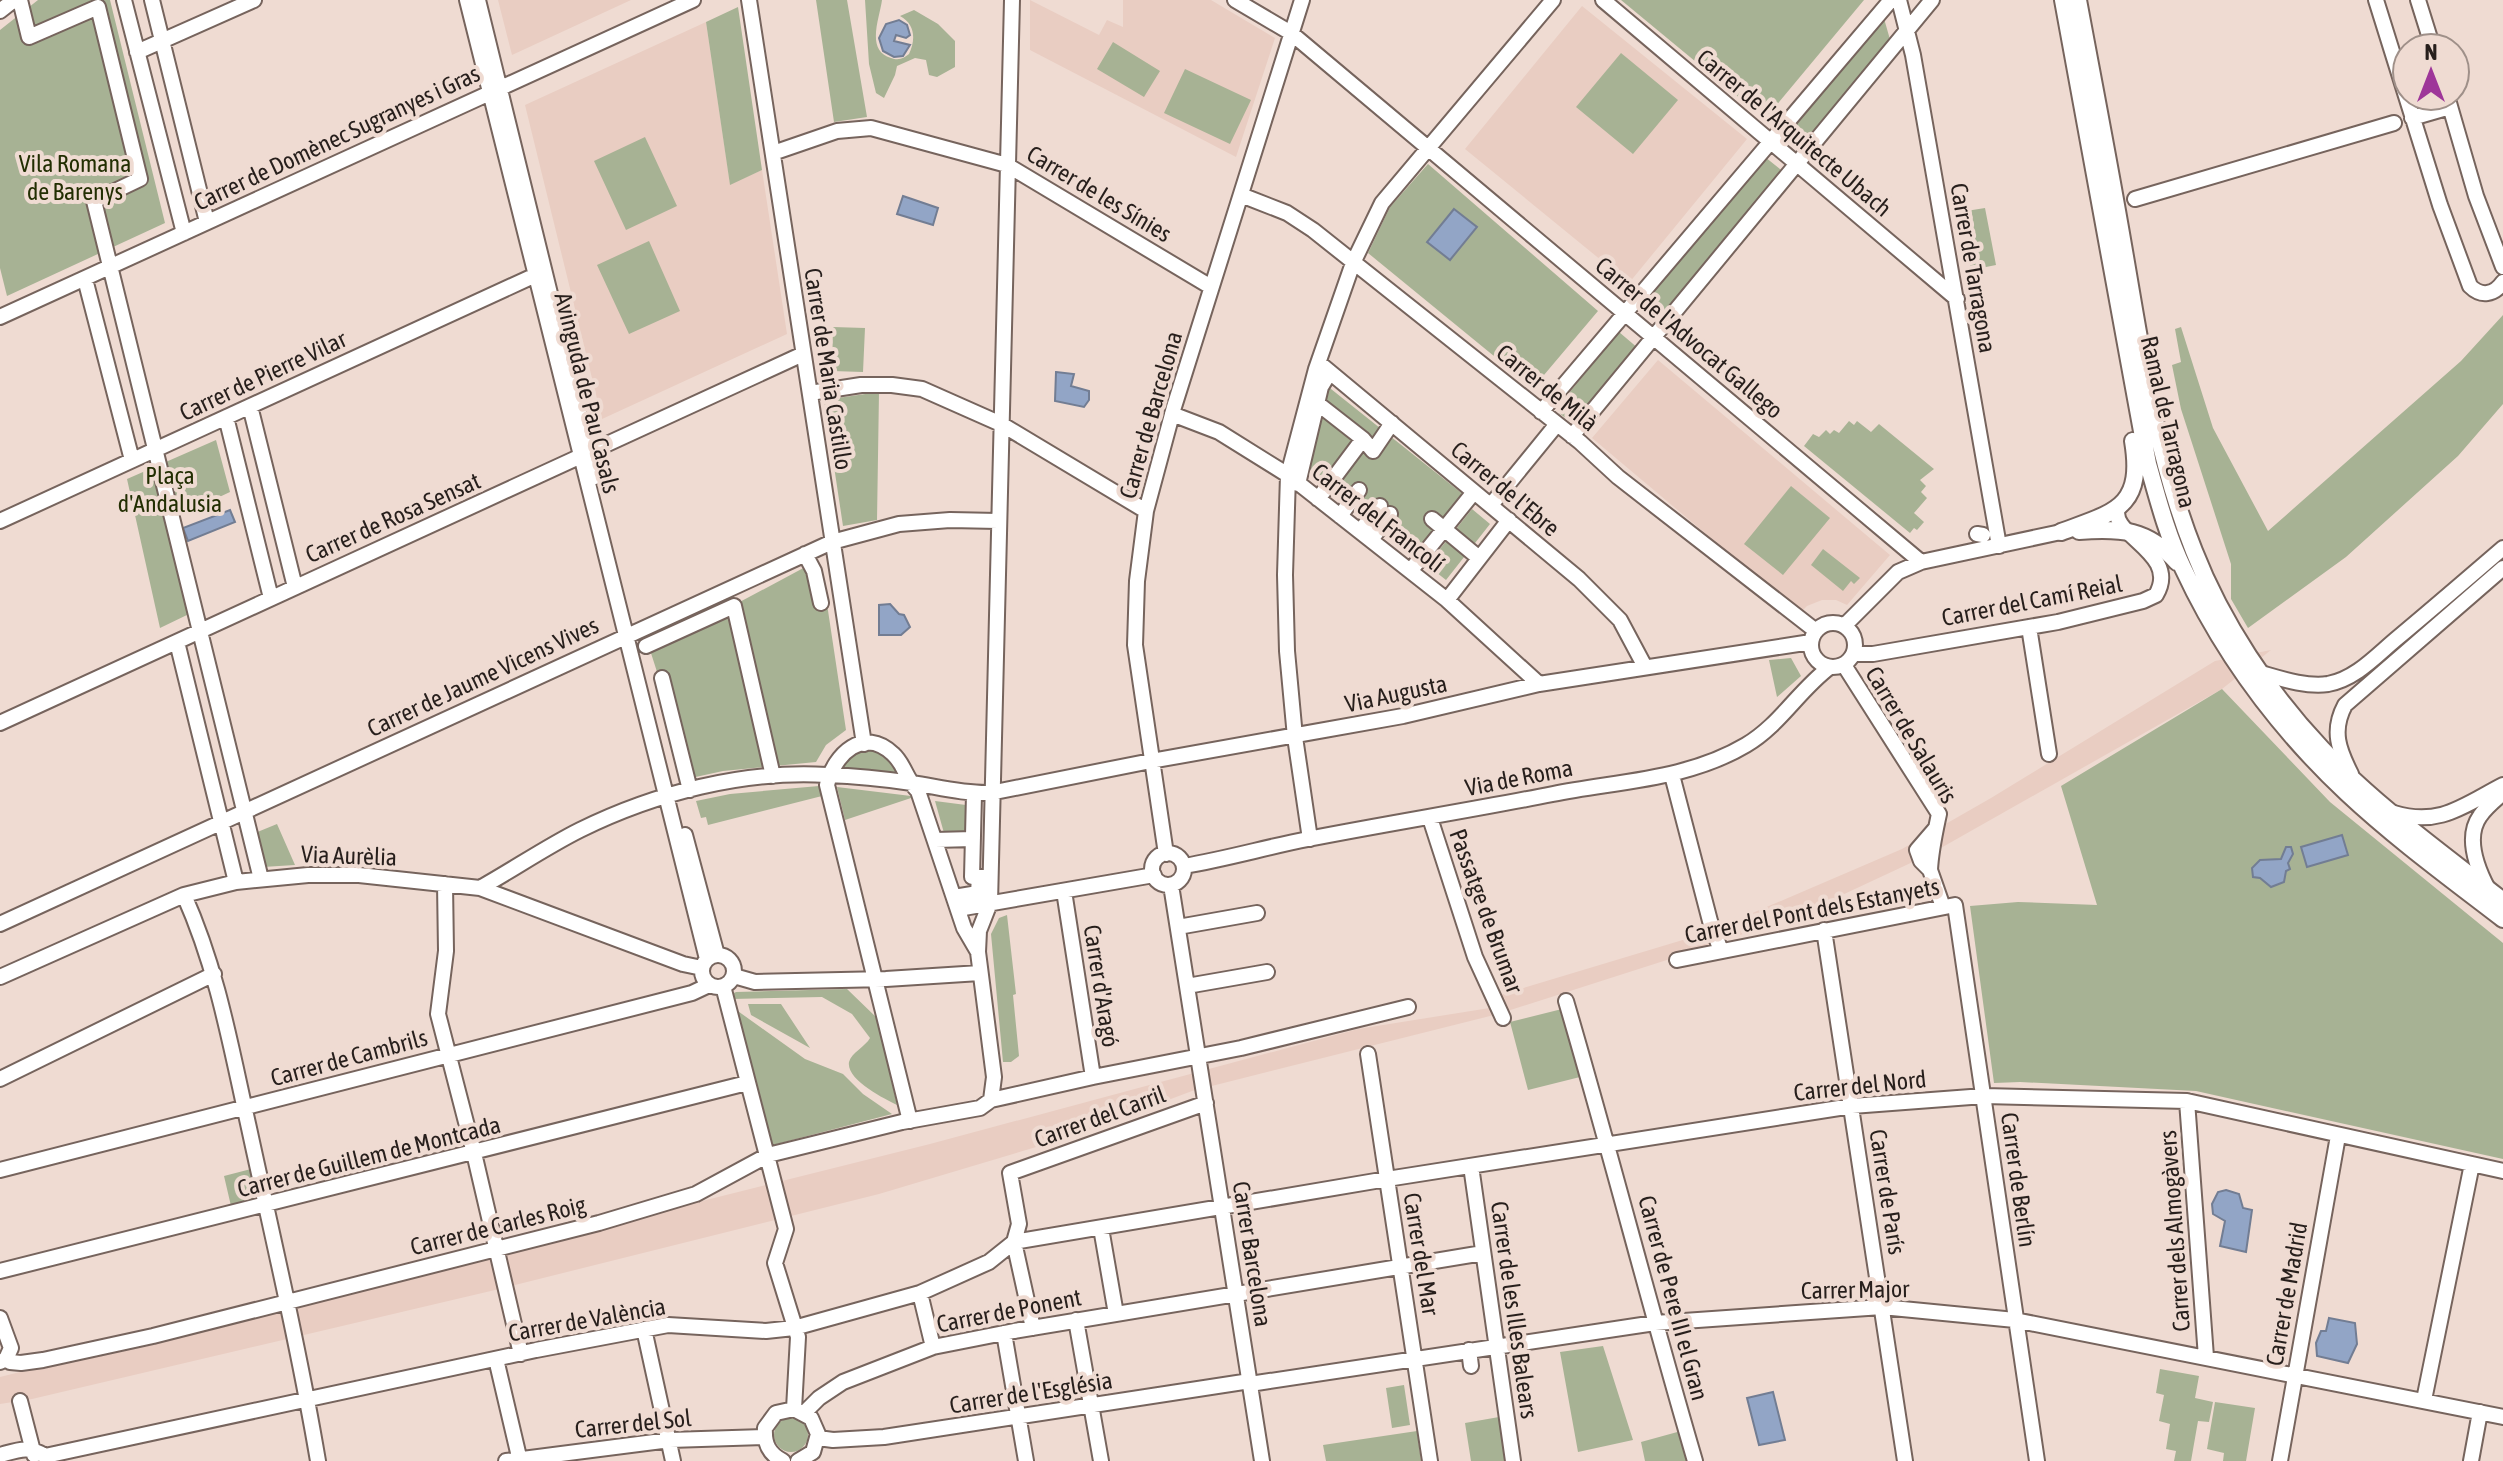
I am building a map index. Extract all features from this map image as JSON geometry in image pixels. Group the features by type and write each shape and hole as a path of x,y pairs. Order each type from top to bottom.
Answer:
{"main road":[{"name":"Ramal de Tarragona","path":"2063,0 2148,464 2183,568 2254,670 2321,748 2355,782 2503,901"},
{"name":"Ramal de Tarragona","path":"2078,0 2150,400 2165,460 2213,610"},
{"path":"2061,532 2118,508 2135,484 2137,467 2126,403 2125,345"},
{"path":"2061,532 2095,530 2147,536 2183,568"},
{"name":"Ramal de Tarragona","path":"2254,670 2280,722 2348,794 2503,919"}],"street":[{"path":"0,11 14,0"},
{"path":"20,0 29,37 98,7 140,179 94,201 261,879"},
{"path":"124,0 184,233"},
{"path":"152,0 207,222"},
{"path":"137,52 254,0"},
{"name":"Avinguda de Pau Casals","path":"467,0 495,90"},
{"name":"Avinguda de Pau Casals","path":"478,0 495,90 708,960"},
{"name":"Carrer de Domènec Sugranyes i Gras","path":"0,317 693,0"},
{"name":"Carrer de Maria Castillo","path":"749,0 864,744"},
{"path":"956,903 978,893 990,793 1012,0"},
{"name":"Carrer de l'Advocat Gallego","path":"1235,0 1291,33 1921,562"},
{"name":"Carrer de Barcelona","path":"1166,854 1137,667 1134,623 1146,511 1172,414 1302,0"},
{"path":"1310,839 1295,737 1287,651 1285,590 1293,480 1353,263 1382,203 1553,0"},
{"name":"Carrer de l'Arquitecte Ubach","path":"1603,0 1957,299"},
{"path":"1541,412 1891,0"},
{"name":"Carrer de Tarragona","path":"1899,0 1957,299 1988,539"},
{"path":"1572,436 1932,0"},
{"path":"2376,0 2440,205 2470,286 2486,294 2497,290 2503,282"},
{"path":"2418,0 2428,32"},
{"path":"2412,118 2426,112"},
{"path":"2451,112 2476,196 2503,267"},
{"path":"2135,199 2394,123"},
{"name":"Carrer de les Sínies","path":"773,153 837,131 871,128 1007,165 1211,287"},
{"name":"Carrer de Milà","path":"1241,195 1287,213 1367,271 1813,636"},
{"name":"Carrer de Pierre Vilar","path":"0,521 540,273"},
{"path":"85,279 132,460"},
{"name":"Carrer de Rosa Sensat","path":"0,723 803,354"},
{"path":"1293,480 1317,403 1324,367"},
{"name":"Carrer de l'Ebre","path":"1324,367 1579,579 1620,620 1644,665"},
{"path":"810,393 861,385 922,389 1001,424 1146,511"},
{"path":"1317,403 1363,439 1373,451 1392,423"},
{"path":"250,406 295,587"},
{"name":"Carrer del Francolí","path":"1172,414 1219,432 1293,480 1411,570 1539,684"},
{"path":"226,417 271,598"},
{"path":"1491,505 1557,424"},
{"path":"1318,499 1363,439"},
{"path":"1340,516 1359,490"},
{"path":"1411,570 1474,492"},
{"path":"2118,508 2116,519 2133,536"},
{"path":"1365,535 1385,510"},
{"path":"1432,519 1479,558"},
{"name":"Carrer de Jaume Vicens Vives","path":"0,924 832,542 899,524 950,520 998,521"},
{"path":"1447,600 1509,520"},
{"path":"1844,626 1898,572 1921,562 1988,539 2061,532"},
{"name":"Carrer del Camí Reial","path":"1843,662 2029,627 2143,601 2156,595 2161,584 2160,573 2151,554 2133,536"},
{"path":"2254,670 2309,684 2330,683 2349,676 2422,619 2503,548"},
{"path":"805,554 815,576 821,603"},
{"path":"2355,782 2337,740 2336,728 2345,705 2503,568"},
{"path":"815,576 840,574"},
{"path":"646,646 734,606 773,776"},
{"path":"1832,622 1844,626 1854,635 1843,662 1815,658 1813,636 1832,622"},
{"path":"2029,627 2049,754"},
{"name":"Via Augusta","path":"480,888 579,830 690,790 773,776 829,775 910,783 974,794 990,793 1403,716 1539,684 1813,636"},
{"path":"177,642 236,882"},
{"name":"Via de Roma","path":"1184,866 1583,788 1672,775 1711,762 1746,745 1792,707 1809,685 1843,662"},
{"name":"Carrer de Salauris","path":"1843,662 1939,814 1936,840 1931,848 1930,870 1949,906"},
{"path":"662,678 690,790"},
{"path":"910,1121 827,785 829,775 841,755 854,746 880,746 893,753 918,791 964,928 978,952"},
{"path":"1672,775 1710,921 1721,951"},
{"path":"2394,813 2415,818 2441,817 2503,785"},
{"path":"2488,889 2475,858 2474,832 2478,818 2503,793"},
{"path":"974,794 973,839 980,877 990,903 979,931 978,952 994,1077 991,1100"},
{"name":"Passatge de Brumar","path":"1430,818 1475,957 1503,1018"},
{"path":"935,840 973,839"},
{"path":"1166,854 1175,855 1184,866 1180,880 1171,885 1162,884 1154,875 1155,862 1166,854"},
{"name":"Via Aurèlia","path":"0,977 184,895 261,879 359,875 480,888 683,964 708,960"},
{"path":"956,903 990,903 1154,875"},
{"path":"947,877 980,877"},
{"path":"445,884 446,960 438,1011 521,1354"},
{"path":"1171,885 1198,1055 1241,1048 1408,1007"},
{"name":"Carrer d'Aragó","path":"1064,891 1093,1077 1198,1055"},
{"path":"184,895 203,937 214,974 287,1302 318,1461"},
{"name":"Carrer del Pont dels Estanyets","path":"1677,960 1949,906"},
{"name":"Carrer de Berlín","path":"1949,906 1984,1096 2037,1461"},
{"path":"1178,927 1257,913"},
{"name":"Carrer de París","path":"1824,930 1905,1461"},
{"path":"798,1461 813,1452 818,1438 816,1425 799,1411 798,1337 775,1263 786,1229 722,982 731,961 708,960 703,977 722,982 980,973"},
{"path":"1187,986 1267,972"},
{"path":"0,1079 214,974"},
{"name":"Carrer de Cambrils","path":"0,1170 692,993 722,982"},
{"path":"1566,1001 1609,1145"},
{"name":"Carrer del Mar","path":"1368,1054 1430,1461"},
{"name":"Carrer Barcelona","path":"1198,1055 1262,1461"},
{"name":"Carrer de Carles Roig","path":"3,1360 21,1363 43,1360 599,1223 696,1194 768,1155 910,1121 980,1108 991,1100 1093,1077"},
{"name":"Carrer de Guillem de Montcada","path":"0,1271 747,1083"},
{"name":"Carrer del Nord","path":"1222,1209 1387,1179 1852,1106 1984,1096 2187,1101 2503,1171"},
{"name":"Carrer dels Almogàvers","path":"2187,1101 2206,1357"},
{"name":"Carrer del Carril","path":"1014,1242 1019,1224 1010,1173 1206,1103"},
{"name":"Carrer de Madrid","path":"2280,1461 2338,1136"},
{"name":"Carrer de Pere III el Gran","path":"1609,1145 1695,1461"},
{"path":"2424,1400 2472,1164"},
{"name":"Carrer de les Illes Balears","path":"1471,1166 1513,1461"},
{"name":"Carrer de València","path":"0,1455 24,1448 34,1455 45,1456 668,1325 766,1331 794,1328 920,1293 989,1262 1014,1242 1222,1209"},
{"path":"1101,1228 1116,1314"},
{"path":"1014,1242 1033,1328"},
{"name":"Carrer de Ponent","path":"764,1437 765,1428 776,1413 799,1411 843,1382 918,1358 933,1347 1076,1320 1483,1253"},
{"path":"920,1293 933,1347"},
{"name":"Carrer Major","path":"1250,1382 1655,1323 1882,1307 2015,1320 2503,1417"},
{"path":"0,1318 11,1348 3,1360"},
{"path":"1076,1320 1101,1461"},
{"path":"644,1329 673,1461"},
{"path":"1004,1333 1026,1461"},
{"path":"1469,1350 1471,1366"},
{"path":"496,1359 515,1460"},
{"name":"Carrer de l'Església","path":"818,1438 856,1439 1250,1382"},
{"path":"20,1401 34,1455"},
{"path":"2471,1461 2480,1412"},
{"path":"764,1437 767,1448 783,1461"},
{"name":"Carrer del Sol","path":"515,1460 670,1440 764,1437"}],"shaded area":[{"path":"498,0 631,0 512,55"},
{"path":"1030,0 1099,35 1107,20 1123,27 1123,0 1211,0 1275,38 1236,157 1030,50"},
{"path":"1582,6 1747,139 1629,283 1465,149"},
{"path":"706,22 730,184 762,170 787,334 602,419 525,105"},
{"path":"1658,360 1890,555 1847,605 1836,600 1822,600 1807,606 1800,613 1592,438"},
{"path":"2271,650 2222,689 1932,853 1810,910 1698,950 1498,1014 1192,1091 1073,1136 879,1194 495,1290 0,1404 0,1377 930,1144 1358,1029 1496,1007 1500,995 1706,933 1902,849 2215,661"}],"green space":[{"name":"Vila Romana de Barenys","path":"38,0 110,0 165,223 7,296 0,268 0,30"},
{"path":"816,0 847,0 867,117 834,122"},
{"path":"865,0 882,0 876,41 883,54 896,59 909,54 913,32 909,23 900,16 914,10 938,24 955,41 955,67 937,77 929,75 926,60 915,58 897,66 884,98 876,93 869,64"},
{"path":"1621,0 1864,0 1765,119"},
{"path":"738,7 762,170 730,185 706,22"},
{"path":"1883,15 1891,43 1801,151 1782,135"},
{"path":"1113,42 1160,71 1144,97 1097,69"},
{"path":"1621,53 1678,100 1633,154 1576,107"},
{"path":"1185,69 1251,100 1230,144 1164,113"},
{"path":"645,137 677,206 626,230 594,161"},
{"path":"1765,157 1785,173 1662,319 1642,302"},
{"path":"1428,164 1598,311 1533,388 1368,253 1390,207"},
{"path":"1985,208 1996,265 1971,270 1960,212"},
{"path":"649,241 680,311 629,334 597,265"},
{"path":"2503,315 2503,404 2458,456 2346,557 2248,628 2231,599 2231,564 2181,409 2172,365 2181,362 2175,329 2181,327 2213,428 2268,531 2461,361"},
{"path":"833,327 865,328 863,372 832,371"},
{"path":"1619,332 1639,349 1577,424 1572,423 1559,413 1563,407 1560,404"},
{"path":"1326,385 1464,495 1413,558 1305,472"},
{"path":"879,392 877,520 843,526 824,400"},
{"path":"1849,421 1854,425 1857,421 1871,432 1879,424 1934,469 1920,480 1926,486 1921,492 1927,498 1914,513 1924,522 1917,530 1914,528 1910,533 1804,446 1813,434 1819,437 1826,430 1830,434 1834,430 1839,433"},
{"name":"Plaça d'Andalusia","path":"216,440 230,492 166,522 189,614 160,628 127,479"},
{"path":"1791,486 1830,518 1783,575 1744,544"},
{"path":"1472,509 1490,524 1446,580 1427,565"},
{"path":"1823,549 1860,578 1854,584 1851,581 1843,591 1811,565"},
{"path":"809,565 816,609 827,604 846,730 826,745 816,762 723,771 691,778 650,650"},
{"path":"1791,658 1801,676 1777,697 1769,660"},
{"path":"2222,689 2330,802 2503,943 2503,1159 2196,1091 1994,1083 1970,906 2018,902 2097,905 2061,786"},
{"path":"874,748 894,761 896,773 842,767 855,753"},
{"path":"819,786 822,796 708,825 706,817 701,818 696,801 730,794"},
{"path":"837,787 911,796 911,798 845,820"},
{"path":"935,801 966,805 965,834 944,833"},
{"path":"277,824 295,865 263,867 255,833"},
{"path":"1007,915 1019,1056 1011,1062 1003,1062 991,934 999,918"},
{"path":"847,989 877,1018 897,1105 867,1088 850,1069 850,1059 870,1038 852,1014 822,997 732,999 732,994 736,992"},
{"path":"748,1004 781,1004 810,1048 751,1015"},
{"path":"735,1009 805,1059 843,1074 863,1094 892,1114 773,1145"},
{"path":"1562,1009 1580,1077 1528,1090 1510,1022"},
{"path":"251,1169 256,1194 253,1201 231,1206 224,1176"},
{"path":"1603,1346 1633,1440 1578,1452 1560,1352"},
{"path":"2160,1369 2199,1376 2195,1398 2213,1402 2209,1422 2198,1421 2191,1461 2174,1461 2176,1451 2166,1449 2170,1424 2159,1421 2164,1395 2156,1393"},
{"path":"1404,1385 1410,1425 1392,1428 1386,1388"},
{"path":"2215,1402 2255,1408 2246,1461 2223,1461 2224,1453 2207,1449"},
{"path":"1499,1417 1506,1461 1471,1461 1465,1423"},
{"path":"791,1418 803,1423 808,1435 803,1447 791,1452 779,1447 774,1435 779,1423"},
{"path":"1417,1431 1421,1461 1326,1461 1323,1445"},
{"path":"1681,1431 1690,1461 1645,1461 1641,1442"}],"water":[{"path":"899,20 907,25 910,35 906,38 896,35 894,41 910,45 903,56 894,57 883,51 879,38 886,24"},
{"path":"903,196 938,208 933,225 897,214"},
{"path":"1454,209 1477,227 1450,260 1427,242"},
{"path":"1056,372 1074,374 1071,386 1089,391 1089,400 1084,407 1055,401"},
{"path":"230,510 235,522 188,541 183,528"},
{"path":"890,604 904,615 910,627 901,635 879,635 879,605"},
{"path":"2342,835 2348,855 2307,867 2301,847"},
{"path":"2286,847 2291,847 2293,854 2284,882 2271,887 2260,878 2253,877 2252,868 2260,860 2281,859"},
{"path":"2226,1190 2239,1194 2243,1208 2252,1210 2246,1252 2220,1246 2225,1221 2213,1214 2212,1204 2218,1192"},
{"path":"2329,1318 2355,1323 2357,1344 2348,1363 2317,1356 2316,1343 2321,1331 2326,1331"},
{"path":"1773,1392 1785,1440 1759,1445 1747,1398"}]}
